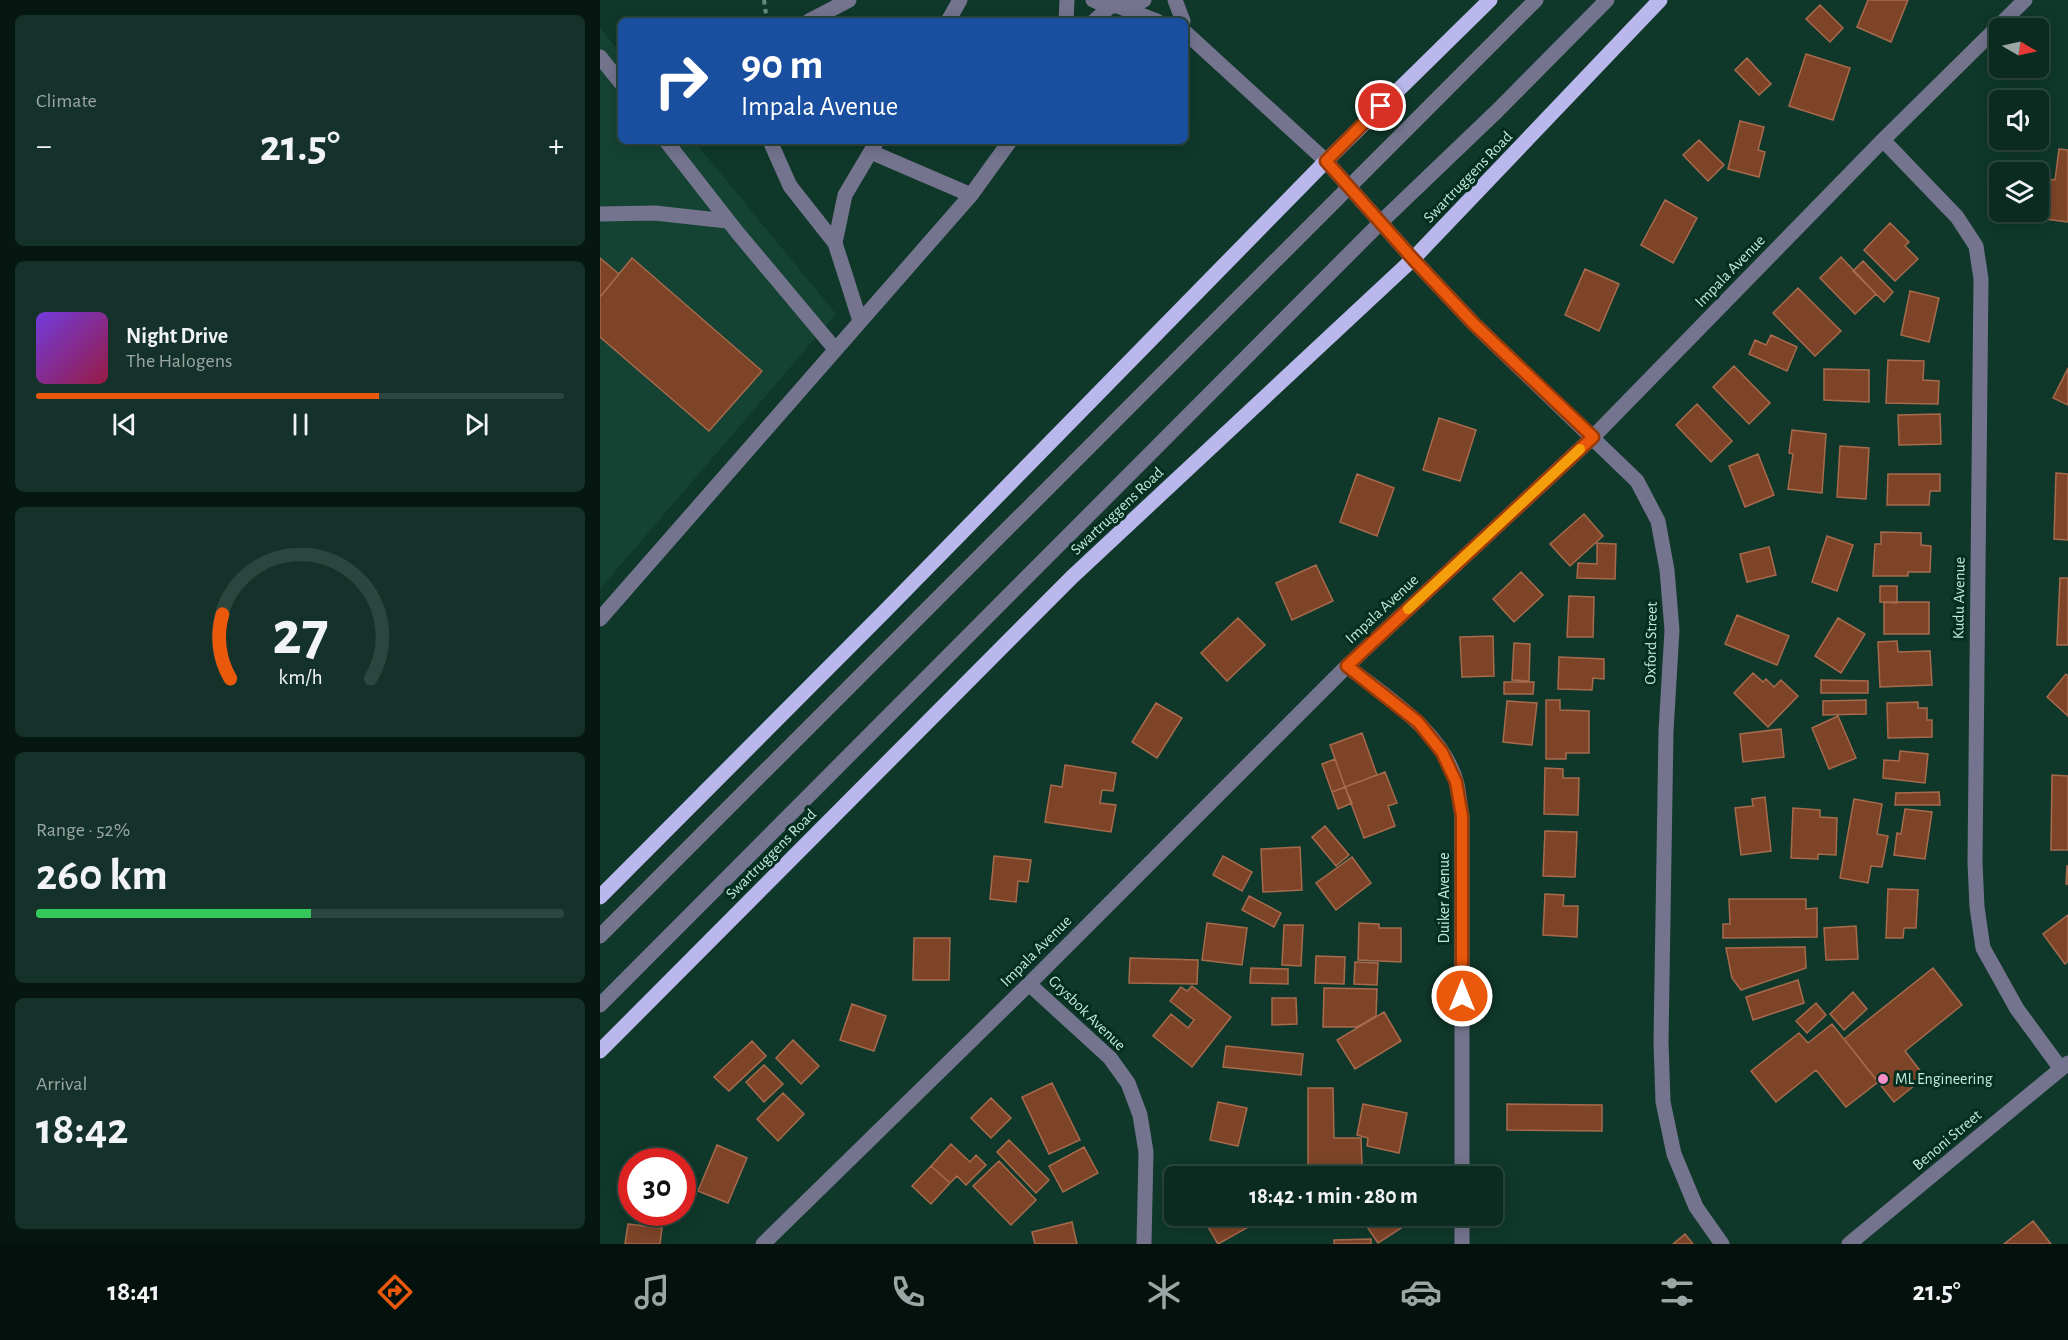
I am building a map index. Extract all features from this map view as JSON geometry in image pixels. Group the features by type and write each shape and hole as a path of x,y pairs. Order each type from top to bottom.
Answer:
{"main road":[{"path":"600,897 883,613 1326,161 1490,0"},
{"name":"Swartruggens Road","path":"600,1051 1072,577 1413,259 1660,0"}],"street":[{"path":"815,18 849,0"},
{"path":"950,18 960,0"},
{"path":"1066,18 1068,0"},
{"path":"1093,0 1149,18"},
{"path":"1098,18 1115,6 1144,0"},
{"path":"1176,0 1182,18"},
{"path":"600,936 1536,0"},
{"path":"600,1005 1382,222 1607,0"},
{"name":"Impala Avenue","path":"763,1244 1029,984 1347,666 1593,437 1883,140 2025,0"},
{"name":"Oxford Street","path":"1188,32 1326,161 1474,324 1637,481 1658,521 1668,570 1672,630 1665,743 1661,1042 1663,1102 1674,1154 1696,1207 1722,1244"},
{"path":"600,57 618,79"},
{"name":"Kudu Avenue","path":"1883,140 1957,217 1976,246 1981,279 1975,850 1977,907 1983,948 2017,1009 2065,1066"},
{"path":"668,144 728,221 835,349"},
{"path":"771,144 790,186 835,243 860,321"},
{"path":"600,619 971,195 1008,144"},
{"path":"835,243 845,195 874,147 971,195"},
{"path":"600,214 655,213 728,221"},
{"name":"Duiker Avenue","path":"1347,666 1418,722 1442,752 1456,782 1462,816 1462,1166"},
{"name":"Grysbok Avenue","path":"1029,984 1110,1058 1128,1083 1140,1115 1146,1152 1144,1244"},
{"name":"Benoni Street","path":"1849,1244 2065,1066"},
{"path":"1462,1226 1462,1244"}],"path":[{"path":"764,0 767,18"}],"shaded area":[{"path":"600,28 618,49 618,144 696,144 836,314 600,589"}],"building":[{"path":"1868,0 1908,0 1891,42 1857,27"},
{"path":"1820,5 1843,28 1830,42 1806,19"},
{"path":"1806,54 1850,68 1833,120 1789,106"},
{"path":"1747,58 1771,84 1759,95 1735,70"},
{"path":"1740,121 1764,127 1758,150 1765,152 1759,177 1728,169"},
{"path":"1699,140 1724,165 1708,181 1683,155"},
{"path":"2059,149 2068,150 2068,222 2049,220 2049,179 2055,180"},
{"path":"1665,200 1697,218 1673,263 1641,245"},
{"path":"1890,223 1909,242 1905,246 1918,259 1895,281 1864,250"},
{"path":"1841,257 1876,294 1855,314 1820,278"},
{"path":"600,258 619,274 600,297"},
{"path":"632,258 762,371 709,431 600,337 600,297"},
{"path":"1863,261 1893,292 1884,302 1853,271"},
{"path":"1585,269 1619,284 1599,331 1565,315"},
{"path":"1798,288 1841,331 1815,356 1773,313"},
{"path":"1910,291 1939,298 1929,342 1901,335"},
{"path":"1771,335 1797,347 1787,371 1749,354 1755,340 1766,345"},
{"path":"1888,360 1924,361 1923,380 1939,381 1938,404 1886,403"},
{"path":"1734,366 1770,403 1749,424 1713,387"},
{"path":"2068,368 2068,405 2053,398"},
{"path":"1824,369 1869,370 1869,402 1824,400"},
{"path":"1697,404 1732,441 1711,462 1676,425"},
{"path":"1940,414 1941,444 1899,445 1898,415"},
{"path":"1439,418 1476,430 1460,481 1423,470"},
{"path":"1792,430 1826,434 1822,493 1788,489 1793,454 1789,453"},
{"path":"1840,446 1869,448 1866,499 1837,497"},
{"path":"1758,454 1774,495 1745,507 1729,466"},
{"path":"2056,473 2068,474 2068,540 2054,539"},
{"path":"1357,474 1394,488 1377,536 1340,522"},
{"path":"1888,474 1940,474 1940,491 1930,491 1929,505 1887,505"},
{"path":"1584,514 1603,536 1570,566 1550,544"},
{"path":"1881,532 1921,533 1921,545 1931,546 1930,572 1908,572 1908,576 1873,576 1875,544 1881,544"},
{"path":"1827,536 1853,545 1837,591 1812,582"},
{"path":"1597,543 1616,544 1615,579 1577,578 1578,563 1597,564"},
{"path":"1769,547 1776,575 1747,582 1740,554"},
{"path":"1316,565 1333,601 1292,620 1276,583"},
{"path":"1521,572 1543,595 1514,622 1493,599"},
{"path":"2060,578 2068,578 2068,645 2057,645"},
{"path":"1880,586 1897,586 1897,603 1880,602"},
{"path":"1569,596 1594,597 1593,637 1567,637"},
{"path":"1884,602 1929,602 1929,634 1884,634"},
{"path":"1737,615 1789,636 1777,665 1725,644"},
{"path":"1238,618 1265,645 1227,681 1201,653"},
{"path":"1838,618 1865,634 1841,673 1815,656"},
{"path":"1493,636 1494,676 1462,677 1460,637"},
{"path":"1897,641 1898,652 1930,651 1932,685 1880,687 1878,642"},
{"path":"1514,643 1530,644 1529,681 1512,680"},
{"path":"1559,657 1604,659 1604,679 1593,678 1592,690 1558,689"},
{"path":"1753,673 1763,682 1766,679 1774,687 1781,680 1798,696 1768,727 1734,693"},
{"path":"2066,674 2068,676 2068,716 2047,697"},
{"path":"1821,680 1868,681 1868,693 1821,693"},
{"path":"1504,682 1534,682 1533,694 1504,694"},
{"path":"1546,700 1560,700 1560,710 1589,711 1589,753 1566,753 1566,759 1546,759"},
{"path":"1866,700 1866,714 1823,715 1823,701"},
{"path":"1507,701 1537,703 1532,745 1503,742"},
{"path":"1918,702 1918,708 1927,708 1927,720 1932,720 1932,737 1888,738 1887,703"},
{"path":"1156,703 1182,718 1157,758 1132,742"},
{"path":"1838,716 1856,758 1829,769 1812,728"},
{"path":"1781,729 1784,757 1743,762 1740,734"},
{"path":"1362,733 1377,775 1345,787 1330,745"},
{"path":"1900,751 1928,754 1925,783 1883,778 1884,760 1899,761"},
{"path":"1335,759 1345,787 1332,792 1322,764"},
{"path":"1065,765 1116,773 1113,791 1102,790 1100,803 1116,805 1111,832 1045,822 1051,785 1062,787"},
{"path":"1545,768 1563,769 1563,778 1579,778 1578,815 1544,814"},
{"path":"1385,772 1397,803 1388,806 1395,826 1364,838 1345,787"},
{"path":"2052,775 2068,776 2068,850 2051,850"},
{"path":"1345,787 1352,803 1338,809 1332,792"},
{"path":"1939,792 1940,805 1895,805 1896,793"},
{"path":"1765,797 1771,851 1741,855 1735,808 1753,806 1752,799"},
{"path":"1854,799 1882,804 1877,834 1888,836 1882,867 1871,866 1868,883 1840,878"},
{"path":"1793,808 1820,810 1820,817 1837,818 1836,855 1818,854 1818,859 1791,858"},
{"path":"1905,809 1932,812 1925,859 1894,855 1897,833 1901,834"},
{"path":"1325,826 1349,855 1336,866 1312,837"},
{"path":"1545,831 1577,832 1575,877 1543,876"},
{"path":"1300,847 1302,890 1263,892 1261,849"},
{"path":"994,856 1031,860 1028,882 1018,881 1016,902 990,899"},
{"path":"1223,856 1252,872 1242,891 1213,875"},
{"path":"1352,857 1371,883 1336,910 1316,883"},
{"path":"2067,866 2068,884 2066,884"},
{"path":"1888,889 1918,890 1916,928 1904,928 1903,938 1886,938"},
{"path":"1545,894 1564,895 1563,906 1578,906 1577,937 1543,935"},
{"path":"1249,896 1281,913 1274,927 1242,910"},
{"path":"1729,899 1806,899 1806,909 1817,908 1817,937 1723,938 1723,924 1730,924"},
{"path":"2068,915 2068,961 2065,964 2043,934"},
{"path":"1207,923 1247,928 1242,965 1202,960"},
{"path":"1359,923 1379,924 1379,928 1401,928 1401,962 1358,960"},
{"path":"1284,925 1303,925 1301,966 1282,965"},
{"path":"1856,926 1858,959 1826,960 1824,928"},
{"path":"914,938 950,938 949,980 913,980"},
{"path":"1805,947 1806,968 1741,990 1732,978 1726,948"},
{"path":"1316,956 1345,957 1344,984 1315,983"},
{"path":"1130,958 1198,960 1197,984 1129,983"},
{"path":"1355,962 1378,963 1377,985 1354,984"},
{"path":"1251,968 1288,969 1288,984 1250,983"},
{"path":"1933,968 1962,1005 1905,1051 1925,1077 1894,1102 1844,1039"},
{"path":"1798,980 1804,1003 1753,1020 1746,997"},
{"path":"1192,986 1231,1017 1192,1067 1153,1036 1171,1014 1188,1028 1194,1020 1170,1001 1181,987 1187,991"},
{"path":"1324,988 1377,989 1376,1016 1357,1027 1323,1027"},
{"path":"1853,992 1867,1009 1844,1030 1830,1014"},
{"path":"1272,998 1296,998 1297,1024 1272,1025"},
{"path":"1816,1003 1826,1015 1807,1033 1796,1021"},
{"path":"852,1004 886,1016 874,1051 840,1040"},
{"path":"1384,1012 1401,1041 1355,1069 1337,1040"},
{"path":"1832,1024 1878,1082 1846,1107 1816,1070 1776,1102 1751,1071 1799,1033 1808,1043"},
{"path":"793,1040 819,1066 801,1084 776,1058"},
{"path":"752,1041 766,1056 729,1091 714,1077"},
{"path":"1226,1046 1303,1054 1301,1075 1223,1067"},
{"path":"764,1065 783,1084 764,1102 746,1082"},
{"path":"1052,1083 1080,1140 1049,1154 1022,1097"},
{"path":"1308,1088 1333,1088 1334,1138 1361,1138 1362,1165 1308,1165"},
{"path":"783,1093 804,1114 778,1141 757,1119"},
{"path":"991,1098 1011,1118 991,1138 971,1118"},
{"path":"1218,1102 1247,1108 1238,1146 1210,1140"},
{"path":"1363,1104 1407,1113 1399,1153 1367,1146 1368,1138 1357,1135"},
{"path":"1507,1104 1602,1105 1602,1131 1507,1130"},
{"path":"1009,1140 1049,1180 1036,1193 997,1152"},
{"path":"951,1144 970,1162 976,1155 986,1165 966,1185 957,1176 950,1183 931,1166"},
{"path":"717,1145 747,1158 728,1203 698,1191"},
{"path":"1084,1147 1098,1173 1063,1192 1049,1166"},
{"path":"999,1161 1036,1200 1011,1225 973,1186"},
{"path":"931,1166 950,1183 931,1204 912,1186"},
{"path":"2033,1221 2051,1244 2004,1244"},
{"path":"1072,1222 1077,1244 1035,1244 1032,1232"},
{"path":"628,1226 662,1228 660,1244 625,1244"},
{"path":"1207,1226 1250,1226 1218,1244"},
{"path":"1366,1226 1404,1226 1378,1243"},
{"path":"1685,1234 1693,1244 1673,1244"},
{"path":"1371,1239 1371,1244 1334,1244 1334,1240"}],"slow traffic":[{"path":"1408,609 1580,449"}],"place":[{"name":"ML Engineering","path":"1883,1079"}],"route":[{"path":"1381,106 1326,161 1474,324 1593,437 1347,666 1418,722 1442,752 1456,782 1462,816 1462,996"}]}
